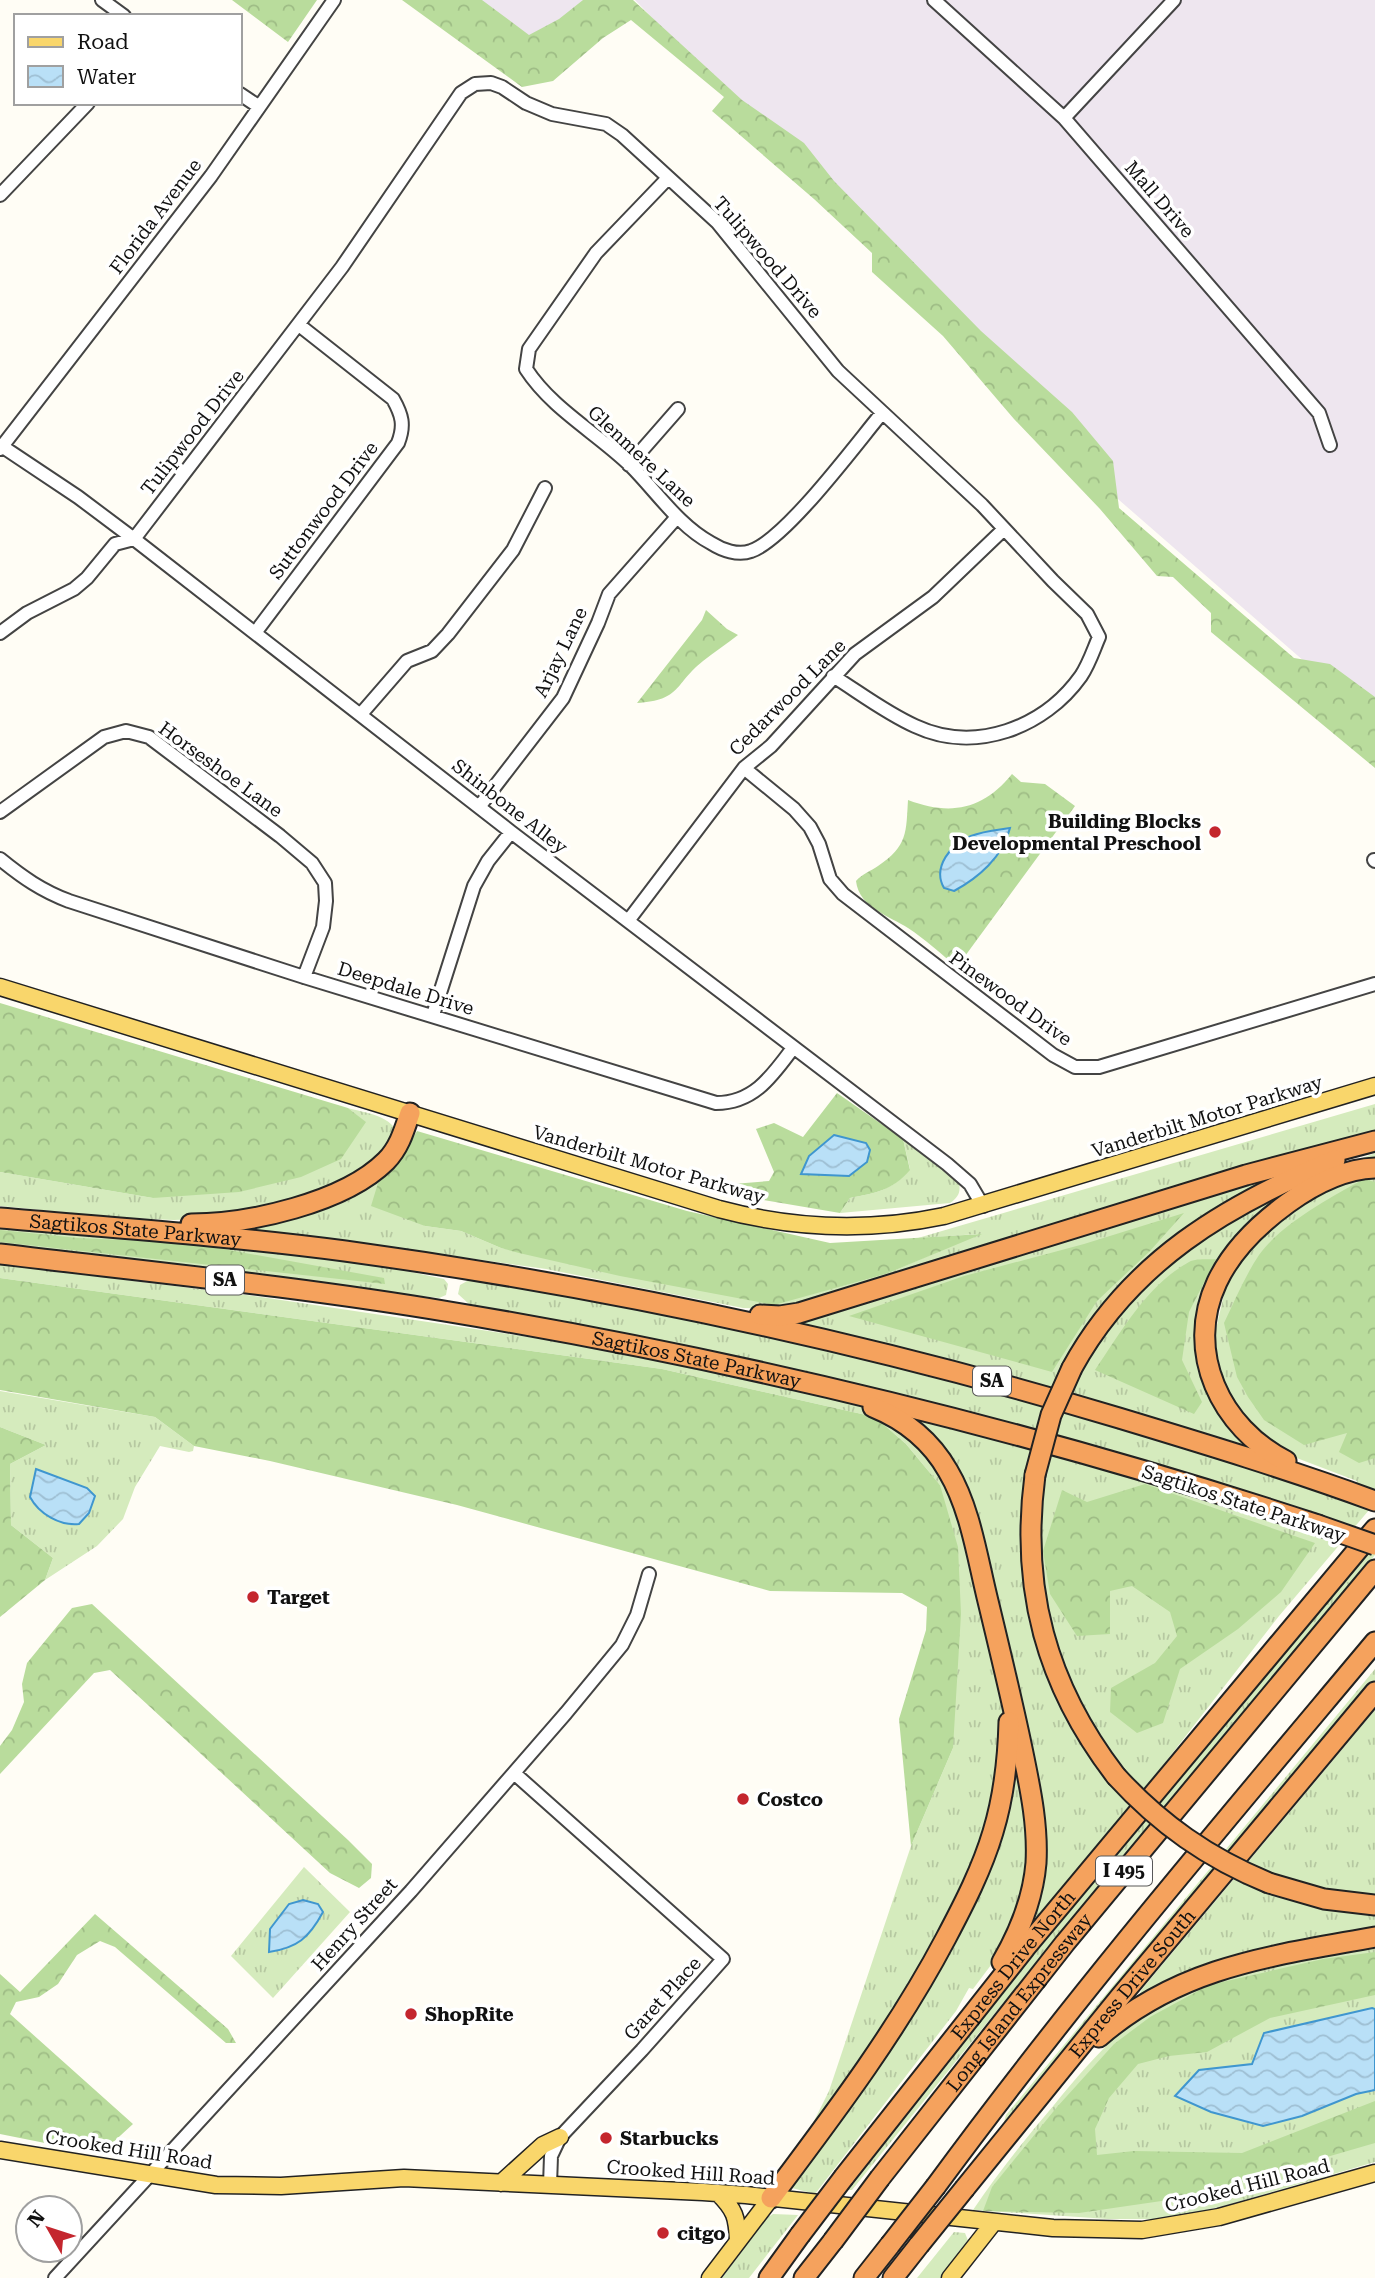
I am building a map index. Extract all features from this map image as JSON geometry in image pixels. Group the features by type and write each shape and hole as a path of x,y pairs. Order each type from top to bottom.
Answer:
{"highway":[{"path":"39,1221 110,1219 200,1224 239,1221 277,1213 334,1193 377,1169 397,1147 410,1114"},
{"path":"628,1297 696,1301 770,1316 790,1315 1257,1172 1375,1142"},
{"path":"1375,1142 1264,1193 1222,1216 1176,1246 1148,1269 1109,1311 1072,1368 1051,1415 1035,1475 1031,1517 1034,1592 1042,1631 1059,1683 1076,1717 1116,1776 1142,1804 1179,1835 1221,1861 1269,1883 1324,1899 1375,1905"},
{"path":"1349,1492 1274,1454 1244,1432 1222,1401 1212,1377 1206,1352 1207,1324 1213,1291 1223,1270 1258,1228 1294,1199 1322,1183 1351,1171 1375,1168"},
{"name":"Sagtikos State Parkway","path":"0,1218 182,1233 343,1251 628,1297 795,1332 961,1373 1165,1432 1375,1501"},
{"name":"Sagtikos State Parkway","path":"0,1254 235,1281 449,1311 661,1350 822,1385 1048,1443 1318,1525 1375,1545"},
{"path":"822,1385 898,1419 927,1441 941,1459 962,1502 1007,1675 1032,1803 1036,1846 1034,1880 1012,1945 954,2036"},
{"name":"Express Drive North","path":"769,2278 954,2036 1375,1529"},
{"name":"Long Island Expressway","path":"804,2278 1065,1943 1375,1570"},
{"name":"I 495","path":"864,2278 1007,2089 1100,1973 1375,1642"},
{"path":"771,2198 849,2094 896,2023 940,1948 978,1875 992,1834 1005,1776 1008,1741 1007,1675"},
{"name":"Express Drive South","path":"893,2278 1036,2099 1375,1692"},
{"path":"1036,2099 1094,2041 1137,2007 1168,1989 1202,1975 1256,1961 1375,1937"},
{"path":"1256,1961 1375,1948"}],"main road":[{"name":"Vanderbilt Motor Parkway","path":"0,987 719,1209 771,1221 830,1227 884,1226 944,1216 1375,1086"},
{"path":"501,2183 543,2145 560,2137"},
{"name":"Crooked Hill Road","path":"0,2150 149,2176 258,2187 385,2178 718,2193 1080,2230 1166,2228 1271,2204 1375,2173"},
{"path":"718,2193 736,2217 738,2241"},
{"path":"710,2278 771,2198"},
{"path":"950,2278 995,2222"}],"street":[{"path":"102,0 121,14"},
{"name":"Florida Avenue","path":"1,448 211,176 334,0"},
{"name":"Mall Drive","path":"934,0 1064,118 1318,413 1330,445"},
{"path":"1064,118 1174,0"},
{"name":"Tulipwood Drive","path":"134,539 342,267 461,93 475,84 491,83 552,114 606,124 622,135 717,222 838,370 982,505 1087,614 1099,637 1080,677 1060,701 1040,717 1017,728 990,736 955,737 916,727 833,676"},
{"path":"242,95 258,106"},
{"path":"0,195 86,105"},
{"name":"Glenmere Lane","path":"668,178 596,253 529,349 526,369 538,388 629,465 677,517 708,542 728,551 750,552 793,519 882,413"},
{"name":"Suttonwood Drive","path":"255,633 398,443 403,429 402,414 393,399 299,325"},
{"path":"629,465 678,409"},
{"name":"Shinbone Alley","path":"1,448 78,497 134,539 511,832 966,1179 975,1190 982,1206"},
{"path":"361,714 407,661 432,651 448,634 513,550 545,488"},
{"name":"Arjay Lane","path":"479,807 563,698 609,594 677,517"},
{"name":"Cedarwood Lane","path":"628,920 744,768 771,746 855,654 933,597 1004,529"},
{"path":"0,633 27,613 74,589 87,578 115,544 134,539"},
{"name":"Horseshoe Lane","path":"0,812 104,737 126,732 149,737 313,863 325,883 326,901 323,927 304,977"},
{"name":"Pinewood Drive","path":"744,768 794,809 810,827 819,844 830,879 843,894 1008,1023 1052,1055 1075,1067 1099,1067 1375,984"},
{"path":"433,1015 474,886 488,861 511,832"},
{"name":"Deepdale Drive","path":"0,859 23,878 69,901 304,977 716,1103 731,1103 748,1097 764,1085 793,1048"},
{"name":"Henry Street","path":"55,2278 411,1891 622,1645 638,1615 649,1574"},
{"name":"Garet Place","path":"514,1773 723,1959 560,2137 551,2156 550,2185"}],"shaded area":[{"path":"471,0 624,0 536,52"},
{"path":"635,0 1375,0 1375,723 1103,486"}],"green space":[{"path":"232,0 317,0 288,42"},
{"path":"402,0 482,0 529,35 559,19 583,0 633,0 742,100 804,143 834,181 981,331 1072,412 1113,461 1119,508 1294,658 1330,664 1375,697 1375,768 1211,632 1211,613 1173,577 1157,576 1100,509 1014,419 943,336 872,272 872,253 712,111 724,97 631,20 603,38 553,81 522,87"},
{"path":"706,610 738,635 703,661 676,690 662,698 637,703 702,620"},
{"path":"1012,774 1021,782 1045,784 1075,806 957,967 914,932 869,905 858,890 856,881 888,859 900,845 906,830 908,800 938,808 965,806 989,796"},
{"path":"0,1003 348,1108 366,1122 341,1159 301,1177 239,1192 153,1198 0,1172"},
{"path":"837,1093 903,1139 910,1170 897,1183 883,1190 850,1198 840,1213 728,1194 733,1184 769,1181 774,1172 756,1129 774,1123 803,1137"},
{"path":"1375,1104 1375,1131 788,1309 743,1308 546,1269 361,1243 209,1230 393,1165 417,1131 395,1168 378,1183 425,1226 461,1231 501,1248 774,1304 886,1274 979,1234 918,1238"},
{"path":"348,1108 382,1118 397,1132 376,1164 323,1193 223,1218 174,1220 0,1206 0,1172 153,1198 365,1122"},
{"path":"417,1131 687,1211 830,1243 982,1234 886,1274 774,1305 620,1276 519,1253 461,1231 425,1226 371,1206 378,1183 395,1168"},
{"path":"903,1139 959,1183 959,1192 955,1199 950,1203 840,1213 850,1198 890,1187 910,1169"},
{"path":"1375,1153 1375,1163 1253,1226 1200,1335 1255,1448 1017,1380 776,1320 1216,1190 1272,1179 1189,1227 1068,1363 1082,1371 1100,1338 1122,1307 1146,1281 1174,1258 1205,1236 1273,1198"},
{"path":"1366,1175 1375,1176 1375,1503 1279,1616 1143,1791 1120,1764 1085,1710 1060,1659 1045,1605 1039,1548 1042,1498 1049,1465 1032,1461 1021,1522 1029,1622 1061,1706 1133,1804 1032,1928 1028,1926 1043,1871 991,1576 911,1418 920,1417 1115,1468 1316,1537 1322,1519 1032,1429 780,1368 469,1304 458,1294 460,1285 469,1280 648,1305 961,1378 1350,1499 1357,1481 1281,1452 1244,1424 1223,1387 1214,1338 1227,1281 1257,1239 1324,1191"},
{"path":"1364,1179 1375,1182 1375,1458 1359,1463 1339,1452 1347,1433 1304,1445 1264,1420 1237,1377 1224,1323 1249,1271 1268,1244 1307,1212"},
{"path":"1184,1213 1150,1251 1097,1301 1052,1372 849,1316 964,1276 1084,1244"},
{"path":"0,1225 331,1255 444,1279 448,1284 446,1295 439,1298 0,1247"},
{"path":"0,1230 78,1238 190,1243 384,1278 385,1284 0,1242"},
{"path":"1216,1259 1189,1312 1182,1360 1202,1402 1194,1414 1095,1370 1136,1310 1160,1283 1192,1261"},
{"path":"0,1264 261,1297 602,1348 857,1405 894,1422 923,1443 948,1484 980,1583 1002,1686 1003,1757 984,1843 937,1945 799,2151 829,2091 911,1846 953,1748 940,1485 906,1444 875,1417 662,1369 0,1278"},
{"path":"0,1278 662,1369 875,1417 906,1444 940,1485 958,1547 961,1614 953,1748 911,1846 899,1719 926,1630 927,1607 902,1593 770,1591 457,1505 194,1446 155,1417 0,1390"},
{"path":"0,1391 155,1417 194,1446 193,1451 160,1446 135,1487 123,1519 97,1546 45,1580 53,1558 11,1525 10,1464 46,1445 0,1427"},
{"path":"0,1427 46,1445 10,1464 11,1525 53,1558 45,1580 0,1617"},
{"path":"1145,1484 1315,1543 1281,1592 1238,1629 1180,1669 1163,1723 1137,1733 1110,1712 1111,1688 1155,1663 1177,1636 1170,1612 1132,1586 1110,1591 1110,1634 1077,1636 1050,1594 1043,1551 1062,1490 1087,1502"},
{"path":"1375,1544 1375,1555 1025,1976 852,2190 848,2190 1019,1971"},
{"path":"92,1604 348,1840 372,1864 371,1878 359,1888 330,1873 110,1670 94,1673 0,1774 0,1746 12,1730 24,1702 22,1684 27,1663 72,1608"},
{"path":"1375,1669 1375,1680 1004,2122 1006,2115"},
{"path":"1375,1710 1375,1895 1344,1893 1273,1877 1268,1892 1341,1912 1375,1914 1375,1933 1138,1997 1142,1989"},
{"path":"1014,1763 1020,1763 1030,1831 1027,1884 1000,1953 973,1989 969,1988 956,2011 815,2194 792,2188 790,2186 912,2014"},
{"path":"304,1867 350,1912 273,1998 231,1956"},
{"path":"95,1914 228,2029 236,2043 226,2043 115,1947 100,1941 77,1955 58,1984 39,1997 16,2002 10,2014 133,2124 109,2146 65,2147 0,2134 0,1974 20,1992"},
{"path":"1375,1945 1375,2162 1227,2205 1168,2219 1108,2219 973,2210 1012,2156 1081,2072 1143,2014 1179,1992 1226,1974 1300,1957"},
{"path":"1375,1952 1375,1995 1270,2018 1207,2052 1169,2056 1138,2064 1109,2098 1095,2129 1097,2155 1134,2151 1242,2153 1375,2101 1375,2143 1189,2197 1079,2213 983,2211 992,2187 1057,2107 1114,2044 1150,2017 1209,1985 1323,1959"},
{"path":"773,2214 798,2215 749,2278 722,2278 765,2219"},
{"path":"954,2232 965,2233 969,2243 943,2278 917,2278"}],"water":[{"path":"1010,828 1002,848 988,866 954,891 944,888 940,872 951,850 976,834"},
{"path":"834,1135 866,1143 870,1150 867,1162 849,1176 801,1174 809,1156"},
{"path":"36,1469 87,1488 95,1496 89,1513 79,1524 58,1521 44,1514 34,1503 30,1497"},
{"path":"303,1900 318,1904 323,1912 318,1921 307,1935 295,1944 269,1952 270,1929 289,1904"},
{"path":"1375,2009 1375,2090 1356,2094 1302,2116 1263,2126 1211,2112 1175,2096 1199,2070 1252,2064 1264,2033"}],"place":[{"name":"Building Blocks Developmental Preschool","path":"1215,832"},
{"name":"Target","path":"253,1597"},
{"name":"Costco","path":"743,1799"},
{"name":"ShopRite","path":"411,2014"},
{"name":"Starbucks","path":"606,2138"},
{"name":"citgo","path":"663,2233"}]}
